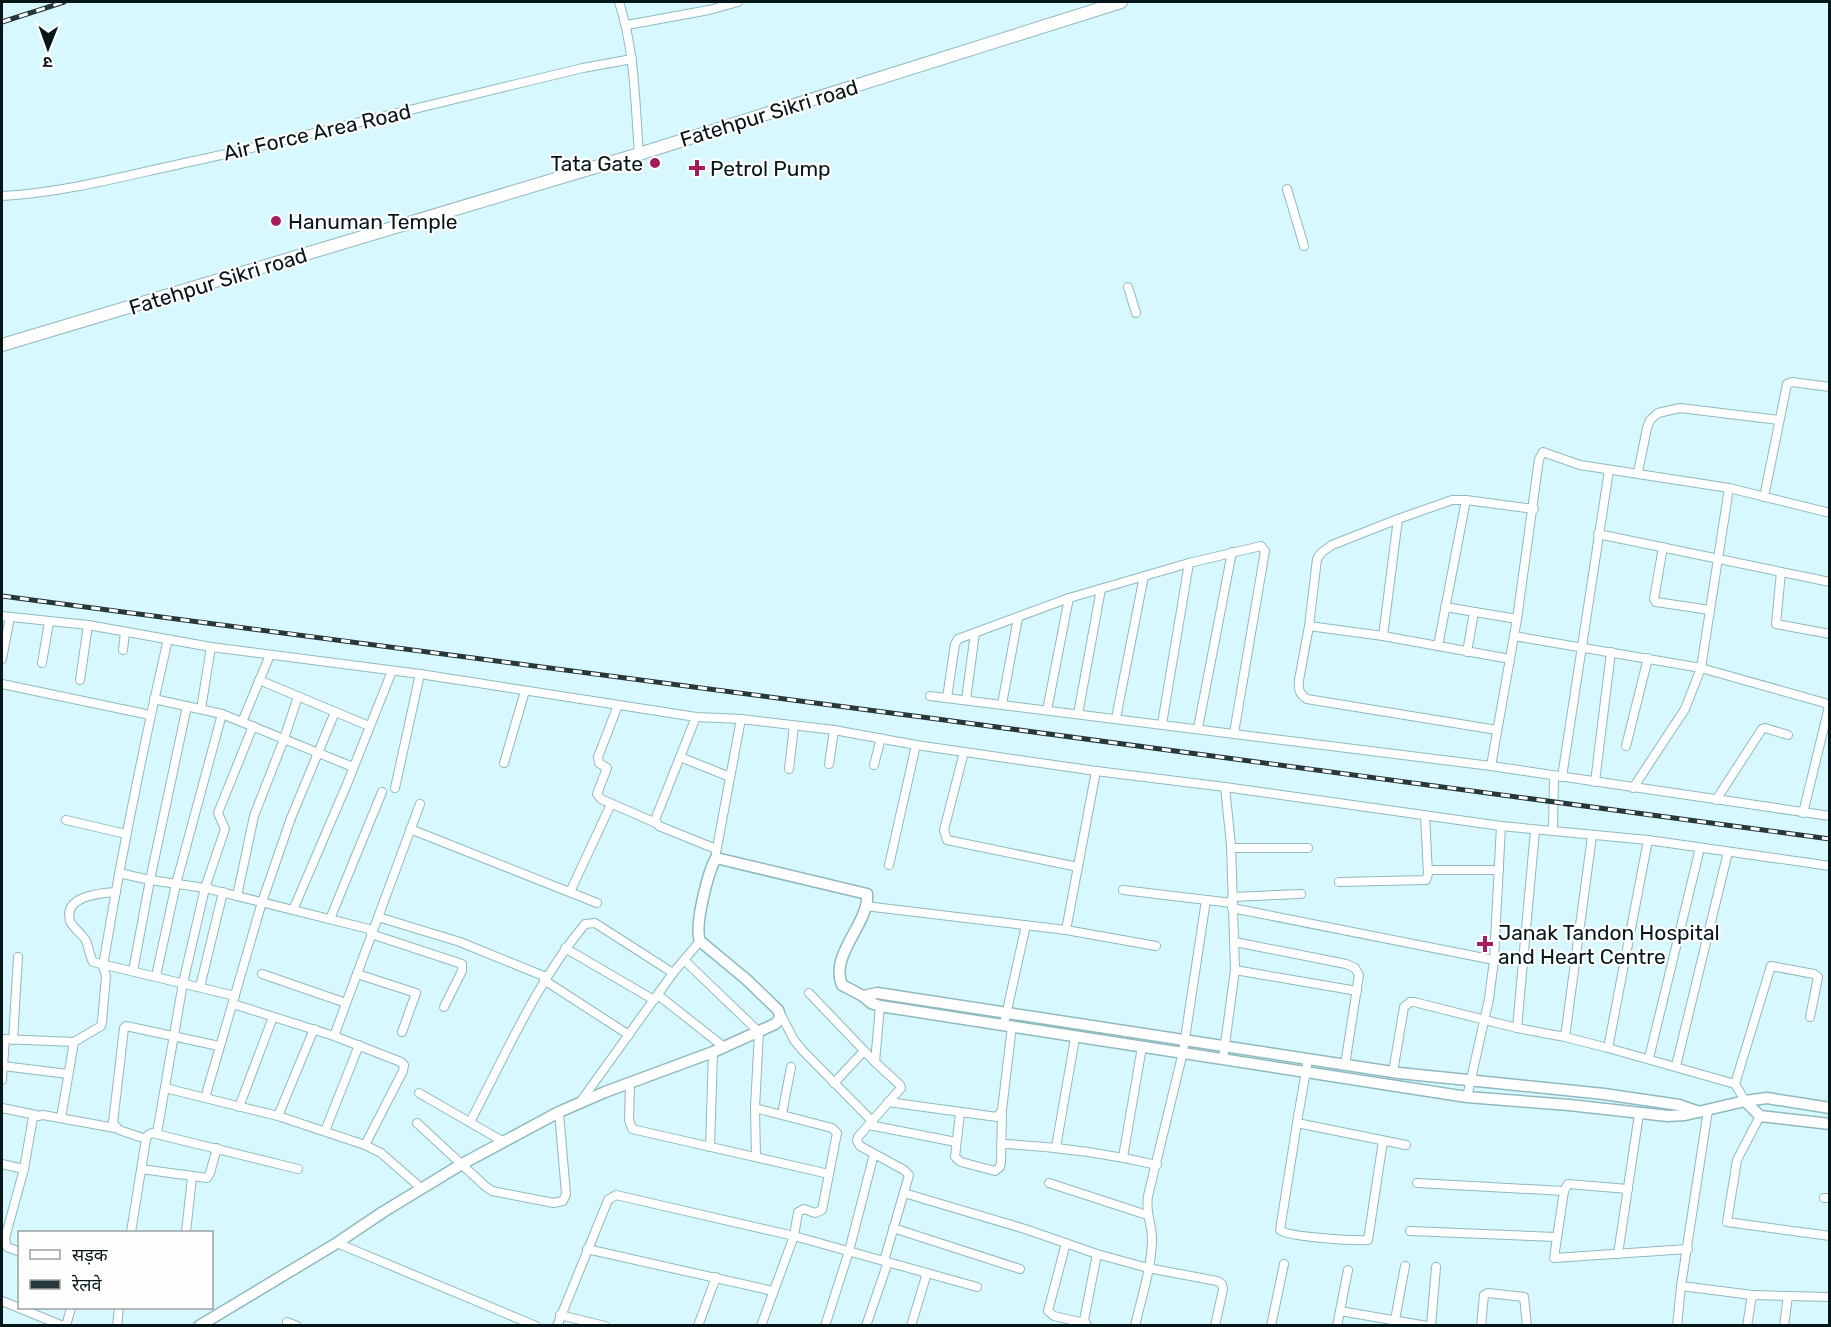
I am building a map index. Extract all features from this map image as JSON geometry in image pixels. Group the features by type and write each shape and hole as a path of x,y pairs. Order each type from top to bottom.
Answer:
{"main road":[{"name":"Fatehpur Sikri road","path":"2,345 639,154 1121,2"}],"street":[{"path":"619,2 627,26 632,59 639,154"},
{"path":"627,26 738,2"},
{"name":"Air Force Area Road","path":"2,196 52,190 152,170 572,71 632,59"},
{"path":"1287,189 1304,246"},
{"path":"1128,287 1136,313"},
{"path":"1764,497 1779,420 1789,383 1830,387"},
{"path":"1638,472 1647,428 1650,420 1658,413 1680,408 1779,420"},
{"path":"1491,766 1517,619 1539,459 1543,452 1580,465 1638,472 1729,488 1829,511"},
{"path":"1554,830 1558,777 1582,647 1609,470"},
{"path":"1632,788 1681,716 1701,668 1729,488"},
{"path":"1497,730 1307,699 1302,696 1298,688 1309,626 1317,559 1332,545 1452,500 1533,509"},
{"path":"1438,646 1466,500"},
{"path":"1383,636 1398,519"},
{"path":"1598,534 1830,582"},
{"path":"947,698 955,644 958,639 1069,598 1189,563 1258,546 1265,548 1234,733"},
{"path":"1664,547 1654,599 1656,602 1710,610"},
{"path":"1198,728 1232,552"},
{"path":"1162,724 1189,563"},
{"path":"1781,572 1776,624 1830,634"},
{"path":"1116,718 1144,576"},
{"path":"1078,714 1101,589"},
{"path":"1047,710 1069,598"},
{"path":"1445,607 1517,619"},
{"path":"1467,652 1474,612"},
{"path":"2,660 6,616 141,634 211,647 420,674 696,717 741,719 834,730 916,745 1096,771 1501,826 1648,840 1830,866"},
{"path":"1002,704 1018,618"},
{"path":"42,663 49,622"},
{"path":"80,680 88,626"},
{"path":"1309,626 1383,636 1510,659"},
{"path":"123,650 125,632"},
{"path":"966,700 975,633"},
{"path":"1514,636 1701,668 1818,700 1828,707 1803,813"},
{"path":"6,1039 74,1042 101,1026 106,976 103,966 119,873 150,715 168,639"},
{"path":"201,709 211,647"},
{"path":"1595,782 1611,652"},
{"path":"242,722 270,655"},
{"path":"1626,746 1648,658"},
{"path":"293,910 392,671"},
{"path":"395,788 420,674"},
{"path":"259,680 369,726"},
{"path":"2,684 150,715"},
{"path":"504,763 525,691"},
{"path":"237,896 251,824 298,696"},
{"path":"930,696 1491,766 1830,816"},
{"path":"154,699 222,714 353,767"},
{"path":"618,705 598,757 599,763 607,768 597,794 601,799 656,823 716,854 865,892 868,896 865,906 838,970 842,985 863,996 870,1003 1075,1038 1183,1052 1467,1097 1677,1116 1767,1098 1830,1108"},
{"path":"133,971 187,706"},
{"path":"205,1098 262,902 291,818 335,712"},
{"path":"156,976 176,884 222,714"},
{"path":"656,823 656,814 696,717"},
{"path":"580,1102 673,973 700,941 698,918 716,854 741,719"},
{"path":"157,1133 183,983 205,888 225,829 218,813 253,726"},
{"path":"789,769 795,726"},
{"path":"1716,800 1762,729 1788,735"},
{"path":"829,764 834,730"},
{"path":"874,765 881,738"},
{"path":"889,865 916,745"},
{"path":"964,752 944,830 948,840 1078,867"},
{"path":"680,757 730,777"},
{"path":"1066,930 1096,771"},
{"path":"1223,1059 1235,970 1232,848 1225,787"},
{"path":"330,919 382,792"},
{"path":"334,1036 420,804"},
{"path":"570,892 611,804"},
{"path":"1339,882 1426,880 1428,870 1425,815"},
{"path":"66,820 126,834"},
{"path":"1467,1097 1494,960 1501,826"},
{"path":"410,829 597,903"},
{"path":"1517,1028 1535,830"},
{"path":"1565,1037 1592,836"},
{"path":"1608,1048 1648,840"},
{"path":"1232,848 1308,848"},
{"path":"1649,1058 1700,848"},
{"path":"1676,1066 1728,852"},
{"path":"1428,870 1499,870"},
{"path":"119,873 205,888 330,919 462,964 462,971 444,1007"},
{"path":"1123,890 1232,903 1494,960"},
{"path":"116,892 89,894 76,903 70,914 71,924 84,938 93,962 201,987 273,1017 334,1036 401,1062 404,1068 365,1145"},
{"path":"201,987 223,892"},
{"path":"1232,903 1301,894"},
{"path":"1135,1326 1153,1241 1147,1215 1148,1196 1183,1052 1206,900"},
{"path":"865,906 1066,930 1156,946"},
{"path":"378,917 460,942 545,978 629,1035"},
{"path":"470,1122 545,978 585,924 592,922 673,973"},
{"path":"960,1113 955,1152 957,1159 995,1171 1000,1167 1008,1025 1006,1012 1026,925"},
{"path":"700,941 747,980 778,1010 803,1051 870,1123 956,1142"},
{"path":"1235,942 1346,964 1355,968 1359,975 1345,1065"},
{"path":"565,948 656,998 724,1047"},
{"path":"2,1080 2,1064 18,957"},
{"path":"684,960 759,1032 755,1108 756,1157"},
{"path":"1735,1084 1772,966 1814,974 1818,977 1810,1017"},
{"path":"1235,970 1357,991"},
{"path":"262,974 346,1004"},
{"path":"357,974 416,993 402,1032"},
{"path":"809,993 901,1088 857,1141 860,1146 907,1173 909,1178 866,1326"},
{"path":"863,996 877,993 1392,1072 1552,1087 1678,1105 1704,1111"},
{"path":"1392,1072 1406,1004 1414,1002 1649,1058 1735,1084 1744,1101 1760,1116 1830,1124"},
{"path":"874,1062 880,1006"},
{"path":"202,1325 462,1164 580,1102 713,1052 759,1032 775,1024 780,1015"},
{"path":"240,1107 273,1017"},
{"path":"115,1128 113,1123 124,1028 174,1035 219,1046"},
{"path":"278,1116 314,1029"},
{"path":"1056,1147 1075,1038"},
{"path":"61,1118 74,1042"},
{"path":"325,1131 359,1045"},
{"path":"1123,1157 1142,1047"},
{"path":"834,1083 864,1051"},
{"path":"710,1147 713,1052"},
{"path":"1308,1059 1280,1230 1283,1233 1307,1237 1368,1240 1383,1141"},
{"path":"2,1064 68,1074"},
{"path":"782,1114 791,1067"},
{"path":"630,1084 629,1120 632,1129 829,1174"},
{"path":"165,1088 278,1116 365,1145 381,1153 421,1188"},
{"path":"419,1093 504,1142"},
{"path":"888,1102 997,1117 1002,1110"},
{"path":"2,1108 115,1128 146,1139"},
{"path":"755,1108 835,1130 837,1136 822,1210 815,1213 800,1210 794,1236 761,1326"},
{"path":"1677,1326 1704,1111"},
{"path":"417,1123 492,1191 560,1203 566,1194 560,1112"},
{"path":"1618,1254 1639,1114"},
{"path":"18,1251 7,1247 4,1230 24,1169 36,1115"},
{"path":"1760,1116 1737,1160 1727,1222 1830,1236"},
{"path":"1297,1124 1406,1145"},
{"path":"131,1231 148,1135 157,1133 298,1169"},
{"path":"1001,1144 1056,1147 1123,1157 1157,1165"},
{"path":"141,1170 207,1179 217,1148"},
{"path":"825,1326 849,1251 874,1154"},
{"path":"2,1164 24,1169"},
{"path":"186,1231 192,1177"},
{"path":"1049,1183 1147,1215"},
{"path":"1417,1183 1564,1191"},
{"path":"1628,1189 1568,1184 1564,1191 1553,1256 1556,1259 1688,1249"},
{"path":"904,1193 1097,1254 1148,1268 1218,1281 1222,1284 1223,1293 1215,1326"},
{"path":"557,1326 608,1200 616,1195 794,1236 977,1287"},
{"path":"893,1228 1020,1269"},
{"path":"1410,1231 1556,1237"},
{"path":"337,1243 536,1326"},
{"path":"1066,1243 1048,1311 1054,1317 1086,1324 1097,1254"},
{"path":"587,1249 773,1291"},
{"path":"1271,1326 1284,1264"},
{"path":"1395,1320 1405,1266"},
{"path":"1431,1326 1436,1267"},
{"path":"1337,1326 1348,1270"},
{"path":"911,1326 927,1273"},
{"path":"698,1326 716,1277"},
{"path":"1681,1286 1752,1295 1830,1297"},
{"path":"1481,1326 1484,1295 1488,1293 1524,1297 1527,1326"},
{"path":"1747,1326 1752,1295"},
{"path":"1784,1326 1788,1296"},
{"path":"2,1301 18,1307"},
{"path":"22,1309 65,1326 71,1309"},
{"path":"117,1326 119,1309"},
{"path":"1340,1311 1426,1326"},
{"path":"560,1315 606,1326"},
{"path":"287,1322 297,1326"}],"railway":[{"path":"2,22 64,2"},
{"path":"2,596 1830,839"}],"place":[{"name":"Tata Gate","path":"655,163"},
{"name":"Petrol Pump","path":"697,168"},
{"name":"Hanuman Temple","path":"276,221"},
{"name":"Janak Tandon Hospital and Heart Centre","path":"1485,944"}]}
